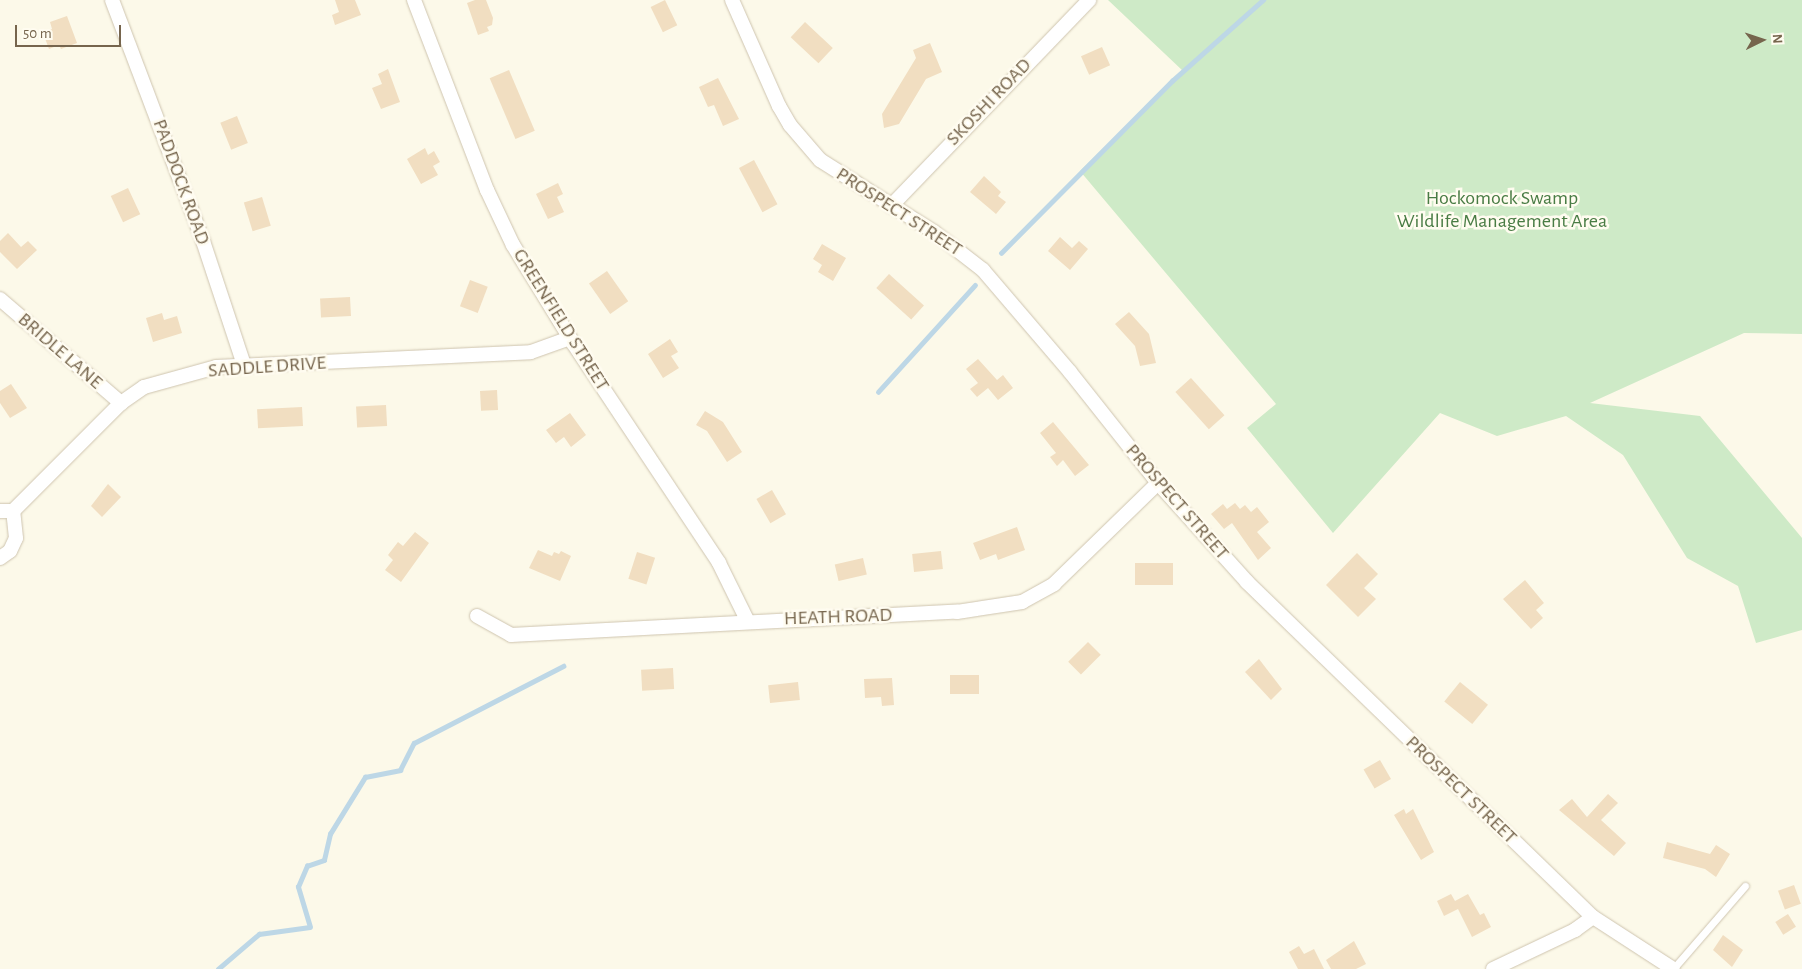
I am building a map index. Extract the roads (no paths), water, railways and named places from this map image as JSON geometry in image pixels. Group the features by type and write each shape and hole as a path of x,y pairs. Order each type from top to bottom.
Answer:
{"street":[{"name":"PADDOCK ROAD","path":"112,0 203,240 244,365"},
{"name":"GREENFIELD STREET","path":"414,0 491,198 512,245 570,338 719,563 747,620"},
{"name":"PROSPECT STREET","path":"732,0 765,79 790,125 820,160 934,232 983,270 1070,372 1158,483 1247,582 1593,917 1673,969"},
{"name":"SKOSHI ROAD","path":"891,206 1089,0"},
{"name":"BRIDLE LANE","path":"0,300 121,403"},
{"name":"SADDLE DRIVE","path":"0,558 10,551 16,538 7,511 121,403 144,387 216,367 531,352 570,338"},
{"name":"HEATH ROAD","path":"477,616 511,635 747,620 957,612 1022,602 1054,584 1158,483"},
{"path":"1493,969 1575,930 1593,917"}],"lane":[{"path":"1673,969 1691,944 1746,886"}],"waterway":[{"path":"1001,253 1172,81 1263,0"},
{"path":"878,392 975,285"},
{"path":"218,969 259,934 310,927 298,887 307,866 324,860 330,834 365,777 400,770 414,743 563,666"}],"park label":[{"name":"Hockomock Swamp Wildlife Management Area","path":"1502,210"}]}
